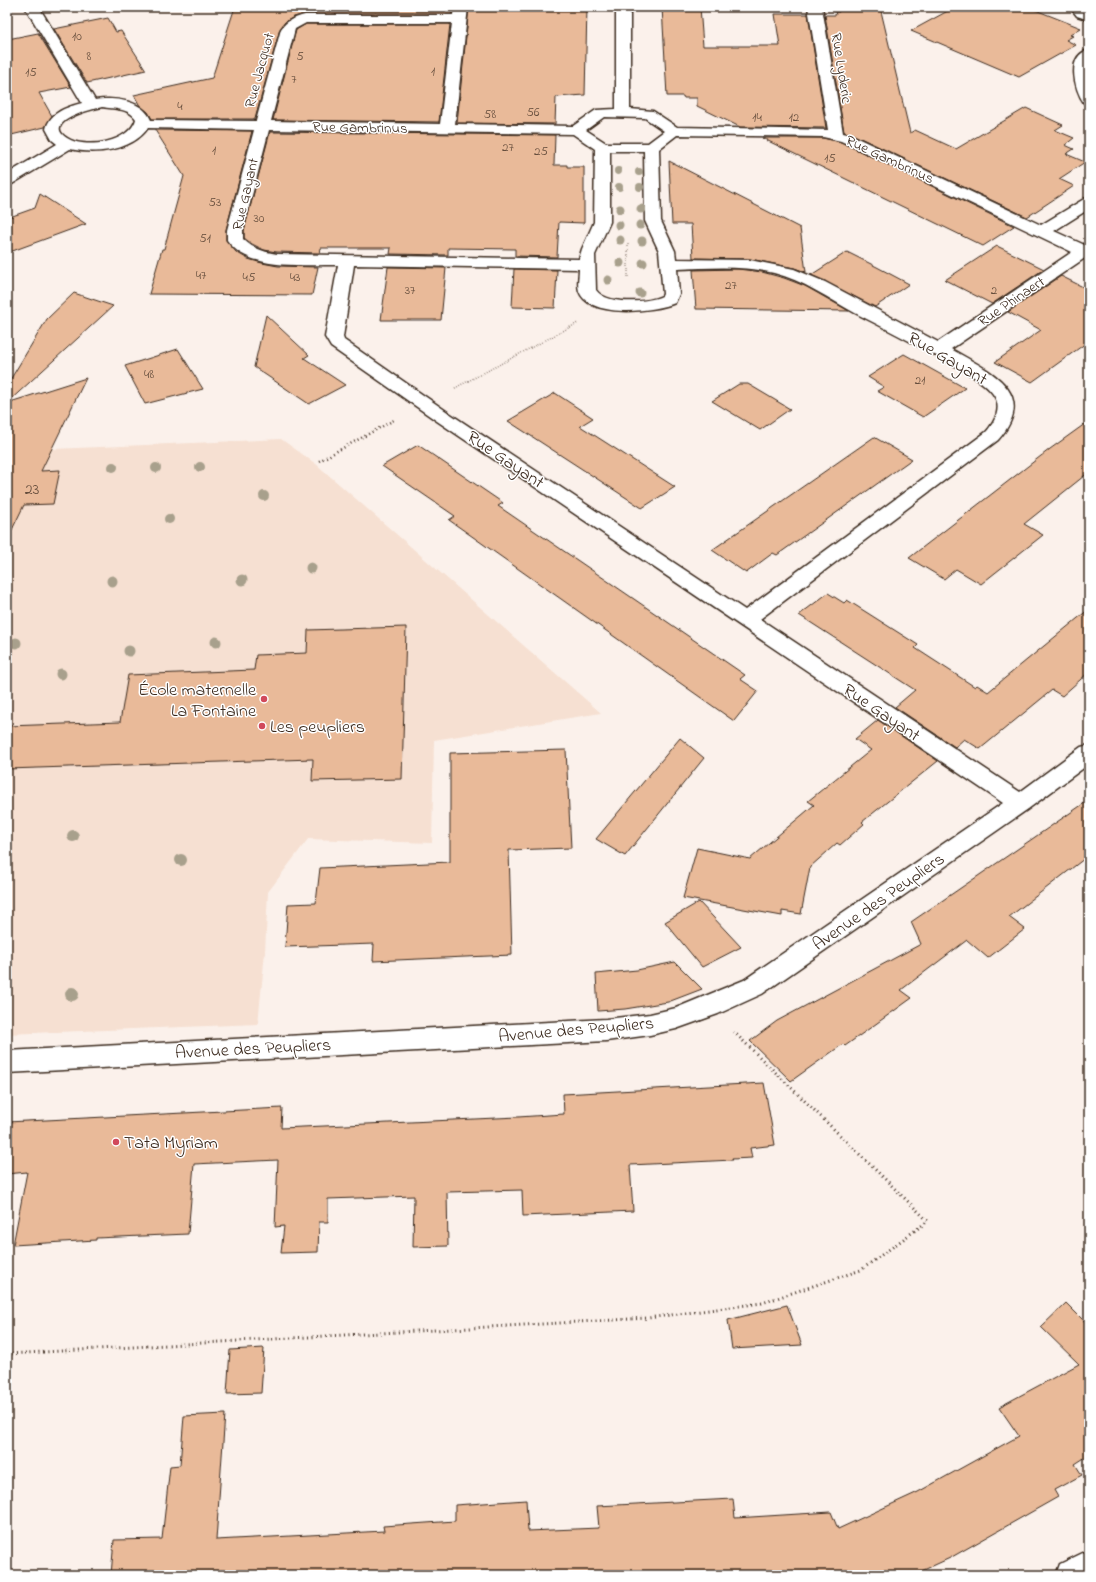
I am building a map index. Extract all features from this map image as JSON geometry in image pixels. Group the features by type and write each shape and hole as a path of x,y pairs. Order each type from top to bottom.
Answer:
{"street":[{"path":"32,7 90,104"},
{"path":"623,7 623,113"},
{"name":"Rue Lyderic","path":"815,7 836,135"},
{"path":"1077,7 1082,13 1089,16"},
{"name":"Rue Jacquot","path":"262,126 288,29 290,24 295,21 460,13 447,128"},
{"path":"1089,54 1083,61 1080,68 1089,100"},
{"path":"114,103 134,108 144,118 144,124 135,136 115,145 90,148 68,144 56,136 54,131 58,120 71,110 90,104 114,103"},
{"path":"601,113 623,113 648,114 674,131 651,147 603,147 576,130 601,113"},
{"name":"Rue Gambrinus","path":"144,124 576,130"},
{"name":"Rue Gayant","path":"262,126 235,230 235,240 243,250 254,255 277,259 347,261 586,264"},
{"name":"Rue Gambrinus","path":"674,131 810,133 836,135 846,138 1087,252"},
{"path":"7,181 68,144"},
{"path":"603,147 602,222 600,230 588,253 586,264 588,291 592,296 600,301 612,305 648,306 662,303 669,299 671,294 667,251 653,221 651,147"},
{"path":"1043,232 1089,202"},
{"name":"Rue Phinaert","path":"938,350 1087,252"},
{"name":"Rue Gayant","path":"347,261 334,337 337,343 424,404 1020,803"},
{"name":"Rue Gayant","path":"668,264 747,264 779,269 814,284 938,350 984,377 996,386 1003,395 1007,406 1006,417 992,436 745,620"},
{"name":"Avenue des Peupliers","path":"7,1062 606,1030 633,1028 664,1022 708,1007 753,987 1020,803 1089,753"},
{"path":"1071,1575 1089,1565"}],"path":[{"path":"319,461 612,305"},
{"path":"7,1354 648,1318 762,1304 861,1270 928,1221 708,1007"}],"shaded area":[{"name":"Les peupliers","path":"281,439 316,464 601,713 434,740 432,843 308,839 268,892 265,952 258,1024 7,1034 7,451"}],"building":[{"path":"235,7 452,7 452,14 305,14 294,17 285,22 280,29 255,119 152,119 148,112 140,106 134,95 212,78"},
{"path":"469,7 587,7 585,95 556,97 555,124 457,123"},
{"path":"662,7 700,7 703,46 780,46 775,14 808,14 826,128 740,127 697,106 697,98 667,96"},
{"path":"838,7 880,7 910,133 915,130 956,149 1026,108 1063,125 1055,130 1074,138 1065,145 1074,149 1066,154 1085,162 1059,179 1074,186 1027,217 852,134 844,132 825,15 836,15 835,12 839,12"},
{"path":"955,7 1028,7 1081,28 1070,35 1073,36 1066,40 1076,45 1019,77 911,31"},
{"path":"108,18 116,32 121,31 146,70 87,83 54,29"},
{"path":"306,24 450,24 439,122 273,120 296,30"},
{"path":"38,33 71,87 39,93 52,116 45,127 7,136 7,37 8,39"},
{"path":"155,130 252,131 226,230 226,240 236,252 248,259 278,266 318,267 312,295 149,294 162,249 164,249 184,176"},
{"path":"270,132 555,135 554,165 584,167 584,223 559,222 557,257 515,256 515,249 448,248 448,255 390,254 391,248 321,248 320,253 277,252 264,250 244,238 244,230"},
{"path":"762,138 823,138 841,142 1014,226 983,246"},
{"path":"669,161 800,228 806,272 750,259 693,258 691,224 672,224"},
{"path":"40,194 86,224 7,253 7,218 35,208"},
{"path":"997,246 1044,269 992,304 945,280"},
{"path":"847,252 909,284 875,307 811,275"},
{"path":"388,267 446,268 441,320 381,320"},
{"path":"514,269 557,270 555,308 512,307"},
{"path":"738,269 762,272 784,278 805,286 849,311 696,309 693,270"},
{"path":"1061,276 1089,290 1089,341 1032,382 995,362 1041,330 1008,312"},
{"path":"74,293 113,306 7,403 7,385 47,319"},
{"path":"266,315 309,355 304,358 345,385 309,404 254,367"},
{"path":"178,349 203,389 145,404 125,366"},
{"path":"904,354 965,388 923,417 877,391 884,387 868,377"},
{"path":"86,378 41,471 60,470 53,504 24,505 7,540 7,403"},
{"path":"739,384 748,384 790,409 760,430 712,401"},
{"path":"555,393 593,418 580,426 675,487 642,508 508,421"},
{"path":"1089,421 1089,472 1024,524 1043,535 981,584 956,569 944,579 909,558 1050,449"},
{"path":"874,437 912,459 777,555 773,553 746,573 712,550"},
{"path":"418,445 503,503 498,506 745,675 740,679 758,691 734,721 449,520 455,516 382,466"},
{"path":"828,593 844,603 847,600 918,645 915,648 975,687 977,685 988,692 1089,609 1089,672 1062,696 1052,690 980,749 964,739 955,747 895,707 915,690 799,615"},
{"name":"École maternelle La Fontaine","path":"406,627 402,779 312,781 313,759 7,769 7,726 120,722 128,675 254,670 256,655 307,653 308,630"},
{"path":"878,720 938,761 862,822 864,824 840,845 837,843 810,867 801,914 782,911 782,916 683,898 697,848 750,859 814,805 808,801 871,750 855,739"},
{"path":"680,738 704,758 625,856 596,839"},
{"path":"566,750 571,848 509,850 512,955 373,961 374,944 285,947 288,904 316,903 320,868 450,862 450,753"},
{"path":"1089,800 1089,855 1009,917 1025,929 988,958 967,940 901,990 912,998 845,1046 843,1044 791,1081 750,1041 777,1021 921,944 911,922"},
{"path":"699,902 741,947 702,967 665,922"},
{"path":"675,962 702,989 668,1002 625,1009 598,1011 596,974 637,970"},
{"path":"764,1083 775,1145 750,1148 752,1158 630,1165 633,1211 523,1216 522,1190 447,1192 448,1246 413,1247 414,1196 328,1199 328,1222 319,1222 318,1252 281,1253 284,1226 275,1227 278,1160 194,1164 188,1234 96,1238 96,1240 13,1245 27,1172 7,1174 7,1122 282,1108 281,1128 518,1117 564,1114 563,1094"},
{"path":"1066,1303 1089,1326 1089,1455 1075,1464 1082,1475 1054,1490 1058,1497 950,1558 913,1575 111,1575 114,1540 162,1539 170,1466 180,1465 184,1416 225,1414 216,1540 384,1531 383,1526 455,1521 455,1505 526,1500 528,1531 599,1528 597,1506 733,1499 735,1518 831,1512 838,1529 918,1492 1019,1436 999,1407 1079,1364 1041,1327"},
{"path":"787,1305 802,1345 732,1349 728,1320"},
{"path":"264,1348 261,1393 227,1394 230,1350"}],"place":[{"name":"École maternelle La Fontaine","path":"264,699"},
{"name":"Les peupliers","path":"262,726"},
{"name":"Tata Myriam","path":"116,1142"}]}
